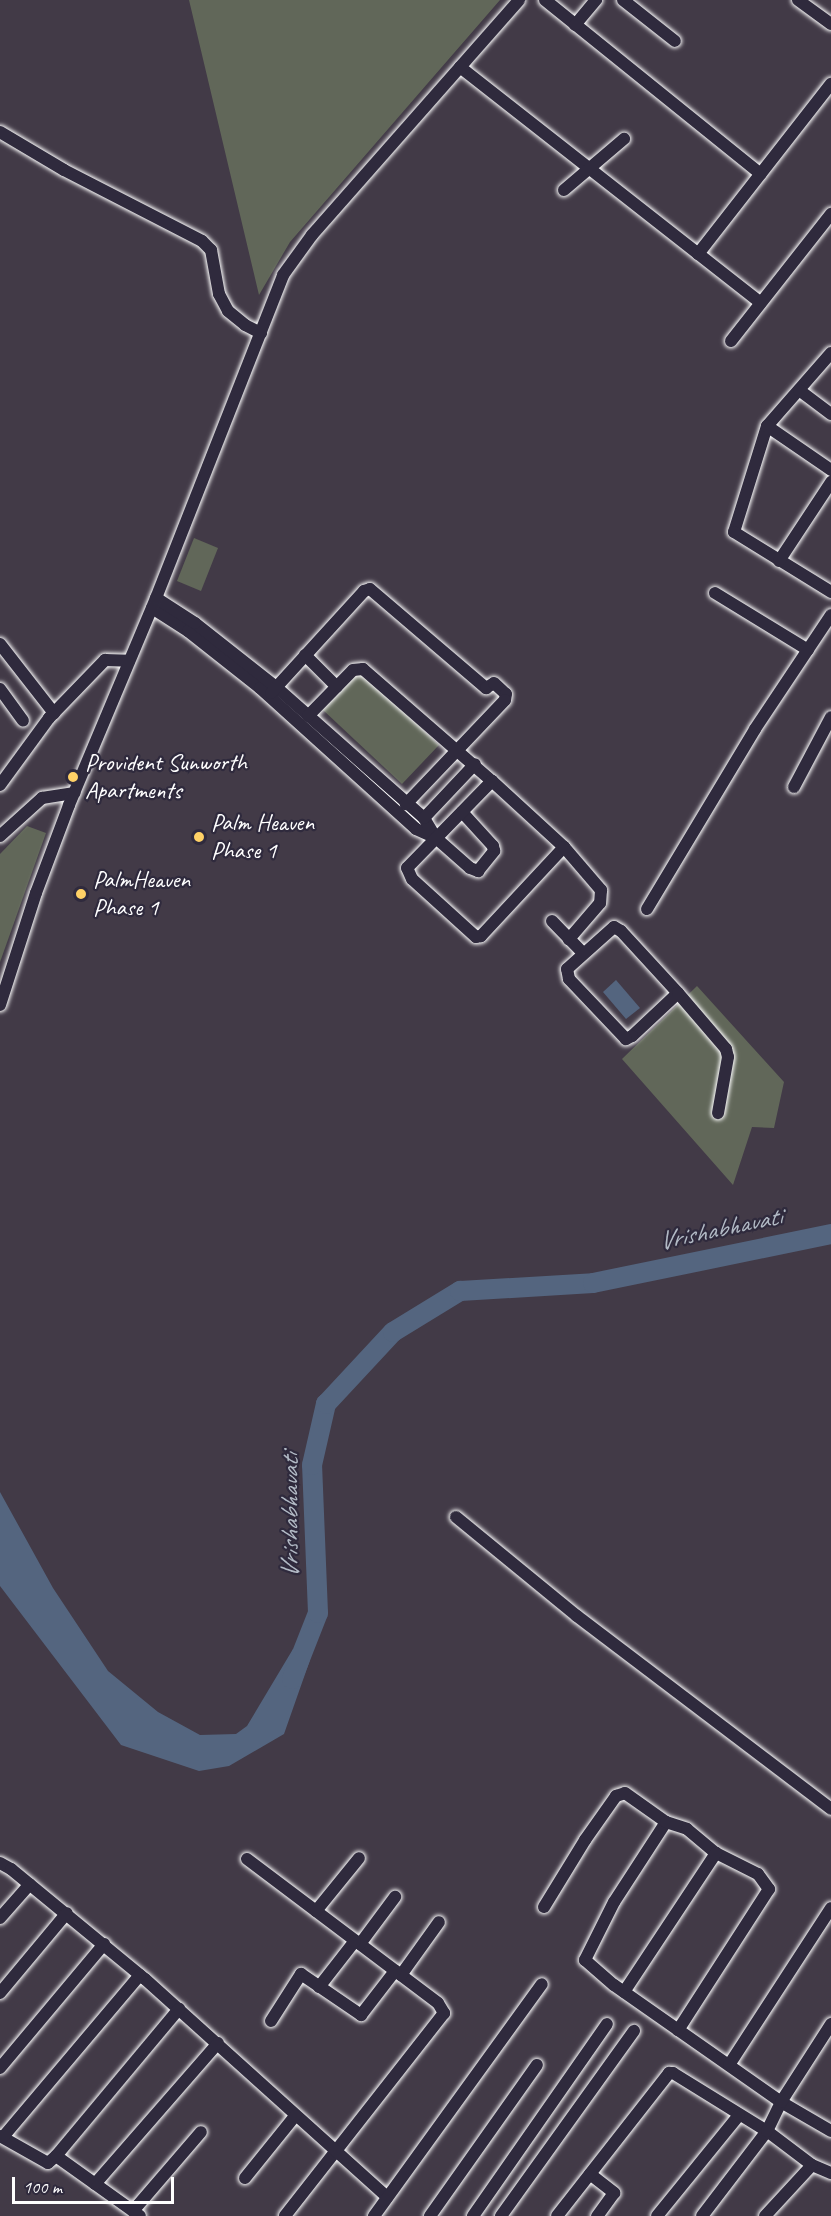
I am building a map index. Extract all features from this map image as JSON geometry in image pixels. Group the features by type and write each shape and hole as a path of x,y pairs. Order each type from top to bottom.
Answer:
{"street":[{"path":"0,1005 36,893 154,603 283,275 312,235 519,0"},
{"path":"545,0 761,174"},
{"path":"575,25 596,0"},
{"path":"623,0 675,41"},
{"path":"798,0 831,24"},
{"path":"460,67 761,303"},
{"path":"698,254 831,84"},
{"path":"0,132 64,170 202,241 211,250 219,294 228,311 245,325 261,333"},
{"path":"564,190 624,139"},
{"path":"731,341 831,214"},
{"path":"831,353 767,426 734,532 831,592"},
{"path":"799,390 831,414"},
{"path":"767,426 831,470"},
{"path":"779,561 831,482"},
{"path":"272,691 364,591 370,589 486,688 494,683 506,694 505,700 406,804"},
{"path":"715,593 808,650"},
{"path":"154,603 195,623 272,691 416,829 436,838 470,868 478,871 494,851 493,846 462,812"},
{"path":"647,909 742,749 831,615"},
{"path":"0,644 54,713"},
{"path":"305,655 337,687"},
{"path":"0,785 54,713 105,660 129,661"},
{"path":"308,716 353,670 363,669 458,748 564,847 601,890 600,903 569,939"},
{"path":"0,689 23,721"},
{"path":"272,691 308,716 424,818 436,838"},
{"path":"794,787 831,717"},
{"path":"424,818 475,764"},
{"path":"492,781 407,868 428,895 476,937 481,936 564,847"},
{"path":"0,836 42,798 75,793"},
{"path":"552,921 583,953"},
{"path":"678,993 626,1039 569,979 567,969 614,927 621,931 678,993 726,1049 728,1057 718,1113"},
{"path":"456,1516 578,1616 831,1809"},
{"path":"544,1907 616,1796 625,1793 666,1822 687,1829 716,1853 758,1874 769,1889 678,2030"},
{"path":"666,1822 614,1902 585,1960 624,1992 729,2066 781,2102 831,2131"},
{"path":"624,1992 716,1853"},
{"path":"316,1911 359,1858"},
{"path":"247,1859 438,2003 444,2013 285,2216"},
{"path":"0,1863 67,1913 140,1975 387,2197"},
{"path":"0,1918 30,1884"},
{"path":"319,1987 395,1897"},
{"path":"729,2066 831,1908"},
{"path":"0,1993 67,1913"},
{"path":"271,2021 301,1974 362,2015 439,1922"},
{"path":"0,2068 104,1944"},
{"path":"140,1975 1,2137 48,2163 179,2009"},
{"path":"374,2216 542,1984"},
{"path":"473,2216 607,2024"},
{"path":"702,2216 767,2131 781,2102 831,2024"},
{"path":"501,2216 634,2031"},
{"path":"95,2184 218,2043"},
{"path":"430,2216 537,2065"},
{"path":"557,2216 669,2073 673,2073 767,2131 812,2165 831,2173"},
{"path":"657,2216 739,2115"},
{"path":"245,2178 295,2116"},
{"path":"56,2156 137,2214 201,2133"},
{"path":"765,2216 812,2165"},
{"path":"590,2174 614,2193 597,2216"}],"green space":[{"path":"189,0 500,0 290,242 259,295"},
{"path":"194,538 218,548 201,591 177,581"},
{"path":"360,671 439,745 402,784 323,710"},
{"path":"27,826 46,833 0,962 0,854"},
{"path":"697,986 784,1082 774,1128 752,1127 733,1185 622,1059"}],"water":[{"path":"616,980 640,1008 626,1019 603,992"},
{"path":"0,1492 53,1588 108,1671 158,1712 200,1735 236,1734 247,1726 293,1649 310,1660 284,1734 229,1766 199,1771 121,1745 0,1586"}],"waterway":[{"name":"Vrishabhavati","path":"292,1679 318,1613 312,1465 326,1404 393,1332 460,1291 593,1283 831,1234"}],"place":[{"name":"Provident Sunworth Apartments","path":"73,777"},
{"name":"Palm Heaven Phase 1","path":"199,837"},
{"name":"PalmHeaven Phase 1","path":"81,894"}]}
